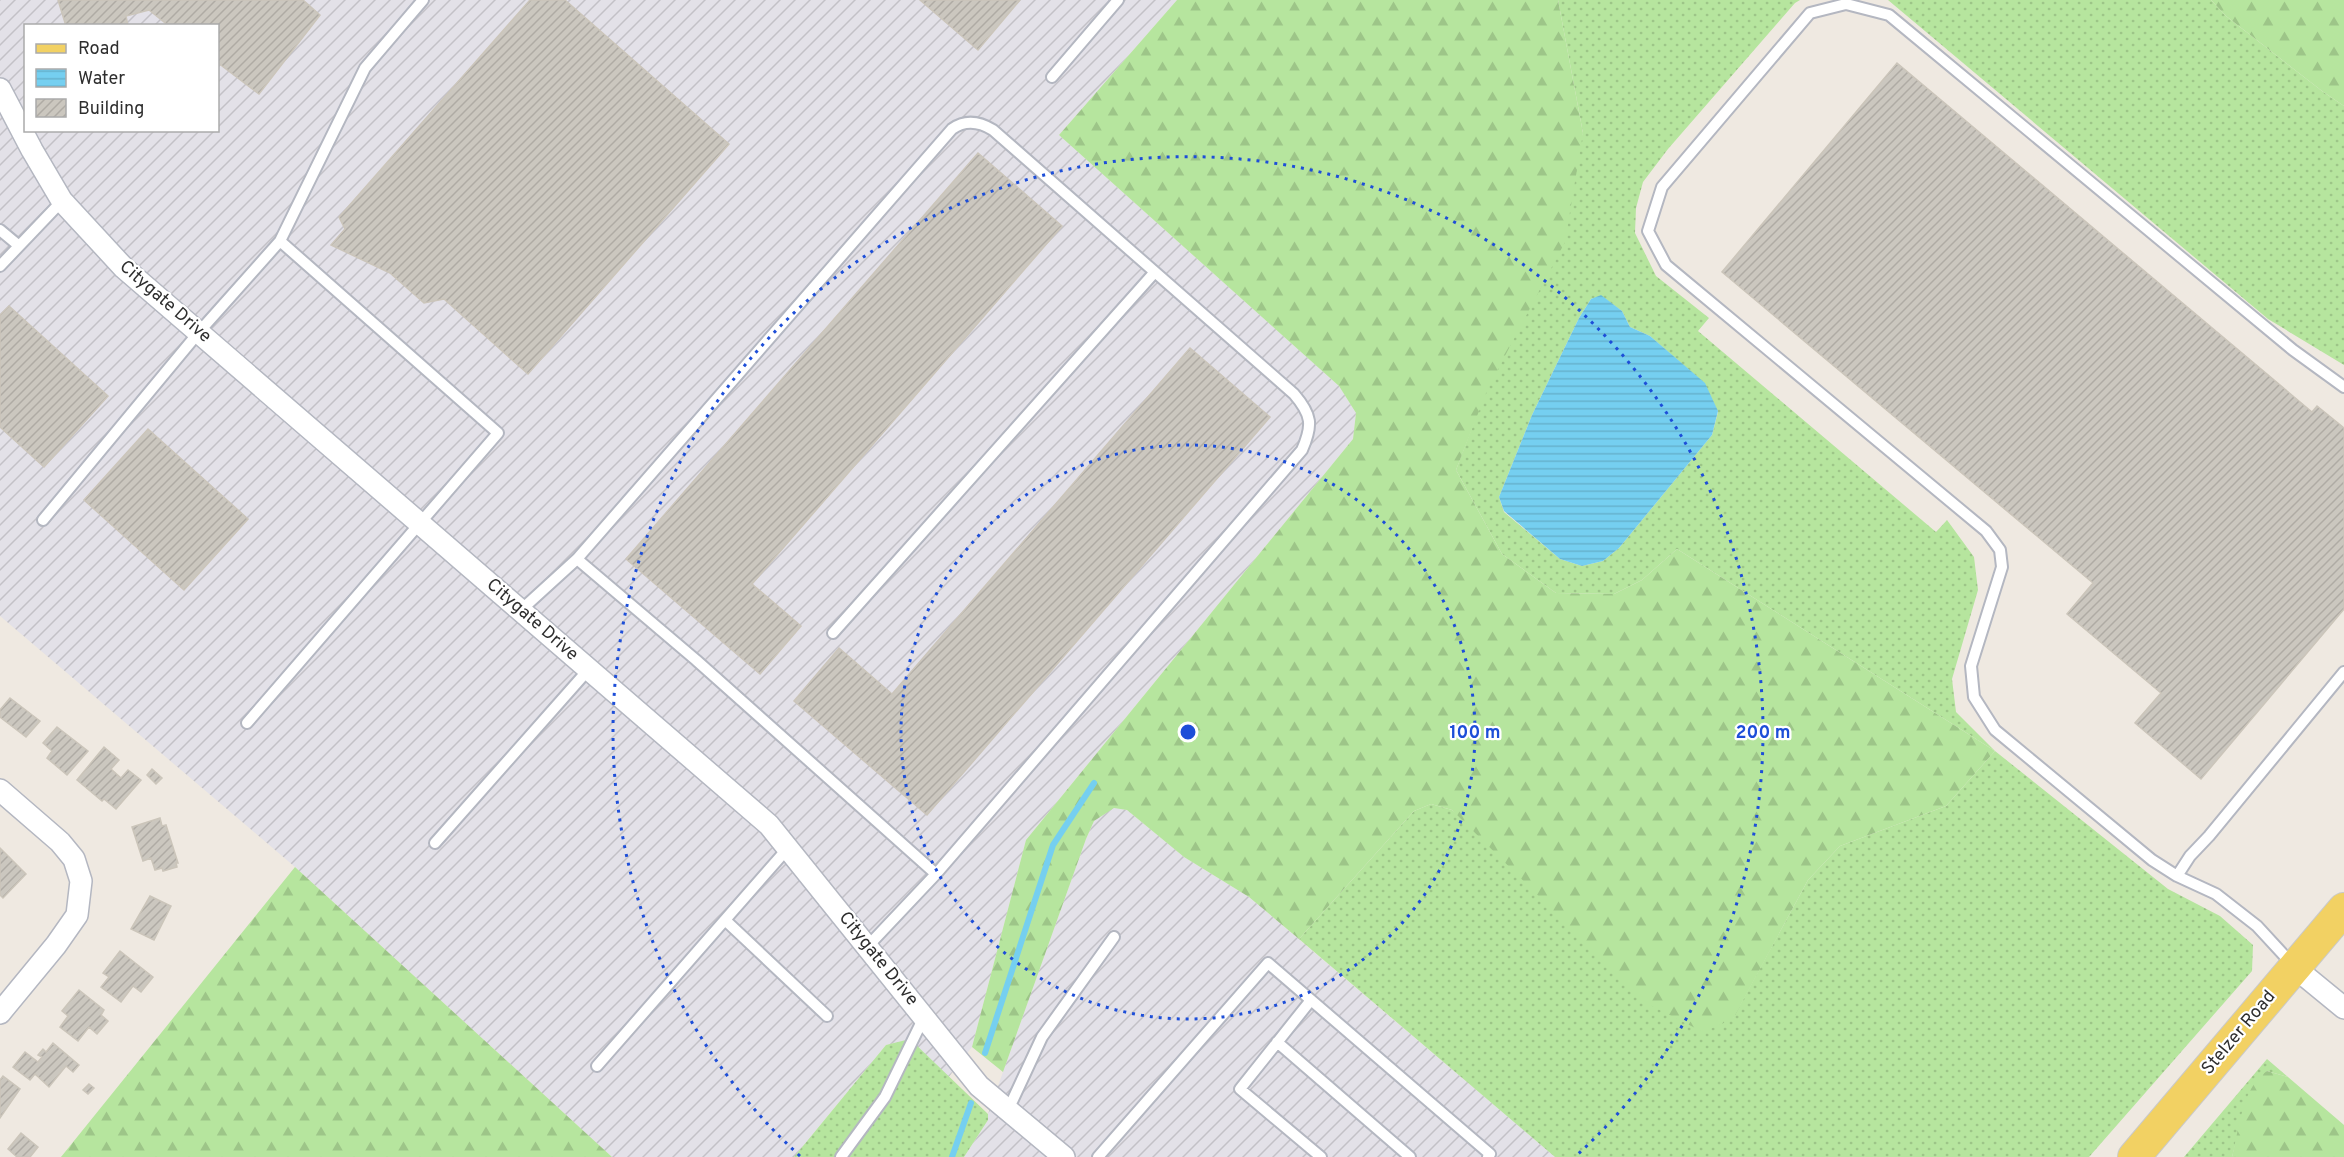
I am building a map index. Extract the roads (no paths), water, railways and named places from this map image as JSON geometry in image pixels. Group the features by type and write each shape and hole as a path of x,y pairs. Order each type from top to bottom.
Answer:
{"main road":[{"name":"Stelzer Road","path":"2134,1157 2344,909"}],"street":[{"name":"Citygate Drive","path":"0,89 62,201 124,268 769,825 979,1086 1064,1157"},
{"path":"0,790 60,842 74,859 81,881 77,915 56,945 0,1013"},
{"path":"2294,967 2344,1008"}],"lane":[{"path":"43,520 199,332 280,241 365,68 423,0"},
{"path":"1052,77 1118,0"},
{"path":"2294,967 2257,926 2216,894 2177,876 2152,860 1995,730 1974,697 1971,666 2002,567 2000,550 1986,531 1666,265 1648,231 1662,187 1810,13 1846,3 1889,15 2283,342 2344,387"},
{"path":"521,610 577,559 958,124 981,123 993,130 1294,394 1306,408 1310,421 1308,436 1302,450 936,874 868,946"},
{"path":"0,266 62,201"},
{"path":"0,230 18,245"},
{"path":"247,723 498,433 280,241"},
{"path":"833,633 1154,273"},
{"path":"577,559 696,660 936,874"},
{"path":"435,843 589,669"},
{"path":"2177,876 2195,849 2209,836 2344,672"},
{"path":"597,1066 788,848"},
{"path":"725,920 827,1016"},
{"path":"1008,1110 1042,1037 1114,937"},
{"path":"1098,1157 1268,963 1491,1156"},
{"path":"1311,1000 1240,1089 1321,1157"},
{"path":"841,1157 885,1097 924,1017"},
{"path":"1276,1042 1410,1157"}],"water":[{"path":"1601,295 1622,311 1630,327 1650,336 1705,383 1718,411 1712,435 1619,548 1603,561 1582,566 1560,559 1504,511 1499,497 1532,415 1579,318 1591,299"}],"waterway":[{"path":"985,1053 1053,845 1094,783"},
{"path":"952,1157 971,1103"}]}
